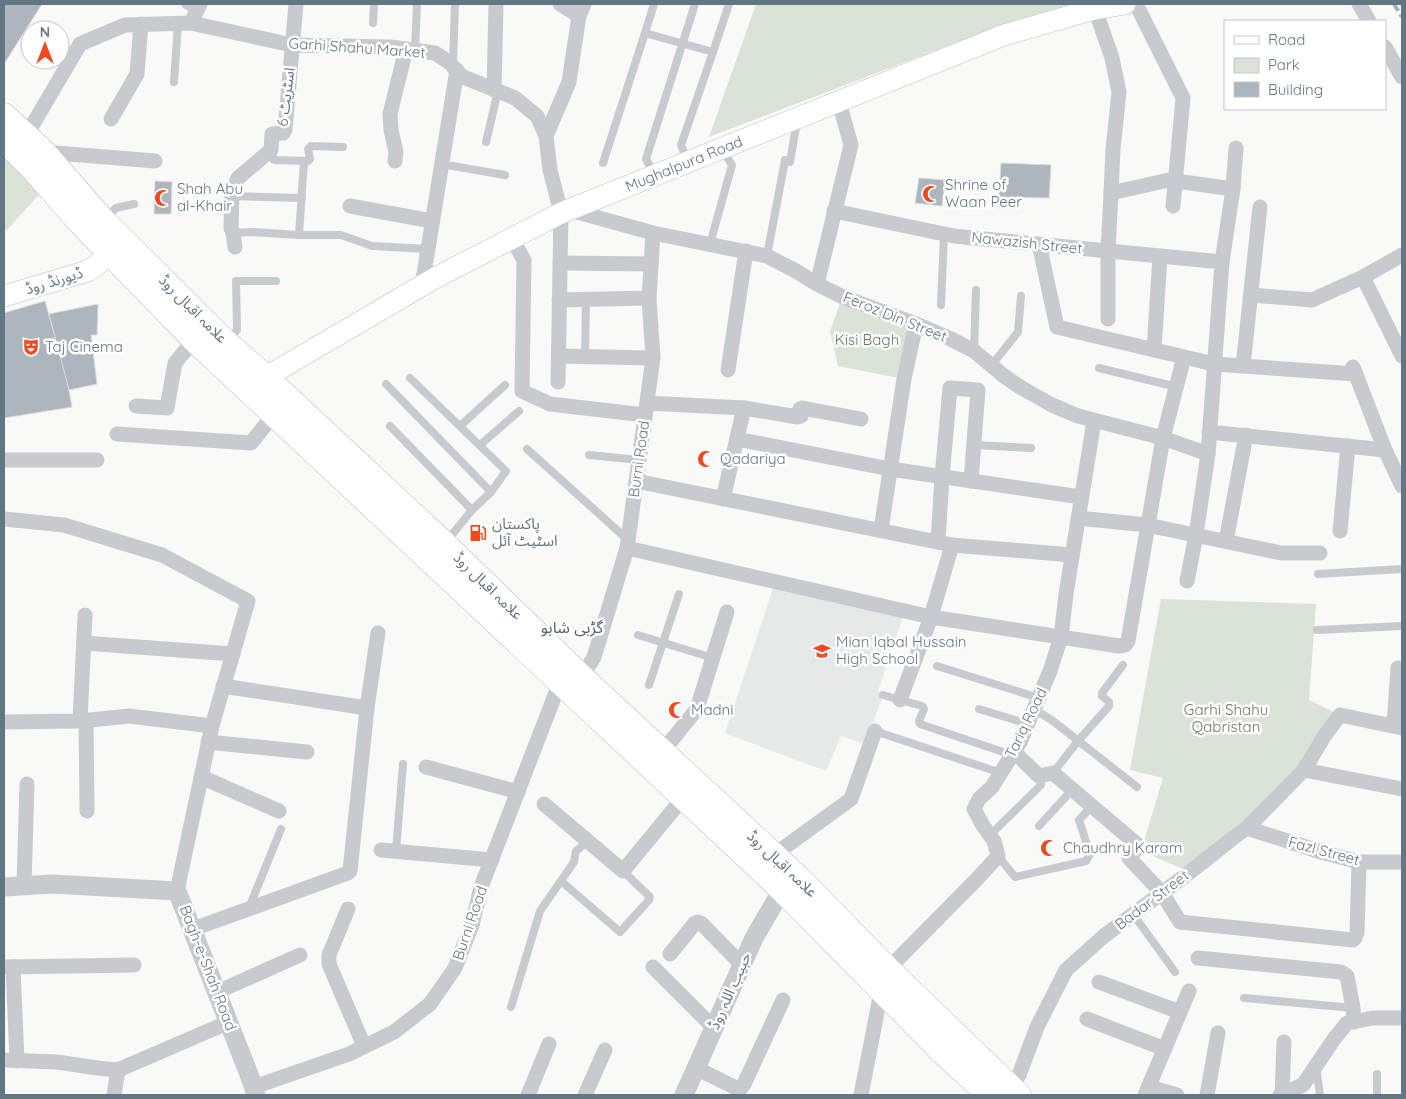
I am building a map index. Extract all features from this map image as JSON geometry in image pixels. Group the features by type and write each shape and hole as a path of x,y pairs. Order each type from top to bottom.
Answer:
{"main road":[{"name":"Mughalpura Road","path":"266,377 422,286 565,212 1004,35 1095,9 1125,4"},
{"name":"علامہ اقبال روڈ","path":"4,115 30,167 80,223 117,247 266,377 571,680 683,798 790,883 888,969 1006,1092"},
{"name":"علامہ اقبال روڈ","path":"15,139 44,152 103,220 117,247 194,340 274,414 449,558"},
{"name":"ڈیورنڈ روڈ","path":"4,296 88,271 117,247"},
{"name":"علامہ اقبال روڈ","path":"571,680 662,752 774,855 790,883 881,992 943,1053 1006,1092"}],"street":[{"name":"اسٹریٹ 6","path":"270,150 272,134 282,133 285,130 296,4"},
{"path":"496,4 496,90"},
{"path":"546,136 569,82 582,10 560,4"},
{"path":"1136,4 1184,98 1173,206"},
{"path":"1359,4 1369,20"},
{"path":"1095,9 1112,58 1119,92 1113,149 1108,251 1108,319"},
{"name":"Garhi Shahu Market","path":"15,139 80,44 125,25 141,24 190,13 292,45 390,47 435,53 450,63 461,76 515,98 537,116 546,136 550,170 565,212 560,263 558,382"},
{"path":"111,120 137,74 141,24"},
{"path":"1386,49 1402,77"},
{"path":"395,161 396,152 391,130 390,114 411,50"},
{"path":"422,286 455,68"},
{"path":"817,284 851,145 839,102"},
{"path":"1187,581 1208,454 1222,262 1236,148"},
{"path":"234,240 231,228 232,192 238,178 270,150"},
{"path":"44,152 155,161"},
{"path":"1111,194 1169,180 1232,189"},
{"path":"350,206 432,221"},
{"path":"1243,366 1260,207"},
{"name":"Nawazish Street","path":"834,211 944,234 1222,262"},
{"name":"Feroz Din Street","path":"565,212 654,233 767,256 843,297 951,339 974,351 1020,387 1078,416 1163,438 1208,454"},
{"name":"Burni Road","path":"255,1091 348,1054 394,1032 430,1004 455,968 472,925 481,887 518,792 571,680 594,657 627,544 653,358 648,298 654,233"},
{"path":"512,239 524,260 522,391 550,404 646,409 744,408 798,417 801,416 800,409 802,408 861,419"},
{"path":"1038,244 1057,327 1214,364 1354,371 1385,450 1402,486"},
{"path":"728,370 746,251"},
{"path":"1250,295 1312,300 1402,255"},
{"path":"1154,350 1160,256"},
{"path":"560,263 651,264"},
{"path":"1363,276 1402,356"},
{"path":"559,300 648,298"},
{"path":"881,530 904,379 916,324"},
{"path":"136,406 168,408 175,363 194,340"},
{"path":"558,356 653,358"},
{"path":"627,544 930,617 1118,646 1125,645 1128,641 1163,438 1184,357"},
{"path":"900,700 930,617 945,543 942,477 950,388 978,390 971,481"},
{"path":"723,499 744,408"},
{"path":"117,434 251,443 274,414"},
{"name":"Tariq Road","path":"998,856 994,841 974,808 978,799 992,787 1020,742 1050,671 1061,637 1072,555 1094,421"},
{"path":"1209,432 1385,450"},
{"path":"1226,541 1246,436"},
{"path":"737,439 890,469 1081,497"},
{"path":"1340,531 1348,446"},
{"path":"4,460 97,460"},
{"path":"636,481 945,543 1072,555"},
{"path":"1078,518 1147,525 1281,553 1320,552"},
{"path":"4,519 64,525 162,555 248,601 208,742 177,890"},
{"path":"662,752 697,709 727,612"},
{"path":"85,615 83,721 87,811"},
{"path":"192,930 350,871 367,708 378,633"},
{"path":"84,643 233,654"},
{"path":"1398,668 1398,727"},
{"path":"223,686 367,708"},
{"name":"Badar Street","path":"1006,1092 1019,1075 1037,1027 1066,970 1104,936 1247,828 1304,770 1325,734 1340,715 1398,727"},
{"path":"4,722 83,721 129,716 212,726"},
{"path":"774,855 851,799 875,731"},
{"path":"208,742 307,752"},
{"path":"1013,754 1038,776 1047,774 1072,790 1139,846 1129,858 1162,893 1179,920 1184,923 1353,940 1357,933 1359,862"},
{"path":"426,767 518,792"},
{"path":"1304,770 1402,789"},
{"path":"201,777 279,811"},
{"path":"24,886 27,784"},
{"path":"544,804 624,870 683,798"},
{"name":"Fazl Street","path":"1247,828 1359,862 1402,862"},
{"path":"388,851 492,860"},
{"path":"888,969 998,856"},
{"name":"حبیب اللہ روڈ","path":"684,1095 754,938 790,883"},
{"name":"Bagh-e-Shah Road","path":"4,888 52,884 177,890 255,1091"},
{"path":"348,909 329,955 329,964 364,1046"},
{"path":"670,954 695,923 698,922 742,964"},
{"path":"217,992 300,955"},
{"path":"1198,958 1341,972 1347,976 1353,1015 1334,1039 1303,1085 1281,1095 1284,1042"},
{"path":"134,965 8,967 10,1060 57,1062 118,1070 229,1022"},
{"path":"653,967 714,1028"},
{"path":"1098,982 1180,1012"},
{"path":"1177,1095 1147,1091 1190,991"},
{"path":"861,1095 881,992"},
{"path":"696,1068 736,1088 741,1088 783,1000"},
{"path":"1353,1015 1373,1018 1402,1018"},
{"path":"1087,1019 1165,1049"},
{"path":"1207,1095 1218,1032"},
{"path":"528,1095 549,1044"},
{"path":"585,1095 605,1050"},
{"path":"114,1095 118,1070"}],"lane":[{"path":"373,23 374,4"},
{"path":"411,50 417,4"},
{"path":"455,4 455,68"},
{"path":"603,163 654,4"},
{"path":"654,176 646,159 695,4"},
{"path":"688,162 681,145 729,4"},
{"path":"174,82 190,13"},
{"path":"645,33 713,52"},
{"path":"486,142 496,90"},
{"path":"767,256 785,160 790,162 798,119"},
{"path":"270,150 274,160 309,161 308,149 311,146 343,147"},
{"path":"710,244 732,166 722,149"},
{"path":"299,235 304,161"},
{"path":"441,164 505,175"},
{"path":"232,196 302,198"},
{"path":"103,220 116,208 134,204"},
{"path":"234,240 252,232 341,235 372,246 428,249"},
{"path":"941,305 944,234"},
{"path":"226,342 237,330 236,282 276,282"},
{"path":"974,351 976,290"},
{"path":"991,366 1018,332 1021,296"},
{"path":"585,356 586,299"},
{"path":"1099,368 1177,387"},
{"path":"410,378 506,471 491,492 472,510 449,558"},
{"path":"386,384 491,492"},
{"path":"460,426 505,385"},
{"path":"480,445 519,411"},
{"path":"390,426 472,510"},
{"path":"974,445 1032,448"},
{"path":"527,450 627,544"},
{"path":"589,455 639,460"},
{"path":"1318,574 1402,569"},
{"path":"648,685 679,594"},
{"path":"1316,630 1402,626"},
{"path":"638,634 713,658"},
{"path":"990,835 1041,785 1047,774 1109,706 1109,702 1102,696 1102,693 1123,665"},
{"path":"937,666 1036,704 1053,721 1137,787"},
{"path":"883,695 924,707 919,721 920,724 1013,754"},
{"path":"979,709 1028,724"},
{"path":"875,731 1001,773"},
{"path":"388,851 402,764"},
{"path":"1039,826 1072,790"},
{"path":"998,856 1015,877 1086,861 1090,854 1079,820 1092,806"},
{"path":"248,908 282,829"},
{"path":"510,1007 540,911 574,862 576,851 588,841"},
{"path":"561,881 620,932 650,897 624,870"},
{"path":"1133,914 1175,972"},
{"path":"1244,998 1353,1015"},
{"path":"1316,1065 1320,1095"},
{"path":"1377,1074 1377,1095"}],"shaded area":[{"name":"Mian Iqbal Hussain High School","path":"775,582 905,611 878,691 884,693 865,744 841,736 826,771 725,733"}],"green space":[{"path":"756,4 1072,4 1010,22 709,137"},
{"path":"4,152 44,189 7,230 4,230"},
{"name":"Kisi Bagh","path":"841,301 916,324 904,379 838,366 830,331"},
{"name":"Garhi Shahu Qabristan","path":"1161,599 1316,604 1309,700 1340,715 1304,770 1190,872 1141,851 1163,778 1130,770"}],"building":[{"path":"4,4 42,4 32,20 20,20 20,39 4,64"},
{"path":"1001,163 1051,165 1049,198 999,197"},
{"path":"919,178 945,180 942,206 915,203"},
{"name":"Shah Abu al-Khair","path":"155,181 172,182 171,214 154,214"},
{"name":"Taj Cinema","path":"45,301 67,380 72,407 4,418 4,313"},
{"path":"98,304 97,335 91,335 97,384 69,390 49,314"}],"railway":[{"path":"1394,4 1402,17"}],"place":[{"name":"Shrine of Waan Peer","path":"931,194"},
{"name":"Shah Abu al-Khair","path":"163,198"},
{"name":"Taj Cinema","path":"31,347"},
{"name":"Qadariya","path":"706,459"},
{"name":"پاکستان اسٹیٹ آئل","path":"478,533"},
{"name":"Mian Iqbal Hussain High School","path":"822,651"},
{"name":"Madni","path":"677,710"},
{"name":"Chaudhry Karam","path":"1049,848"}],"district":[{"name":"گڑہی شاہو","path":"572,627"}]}
